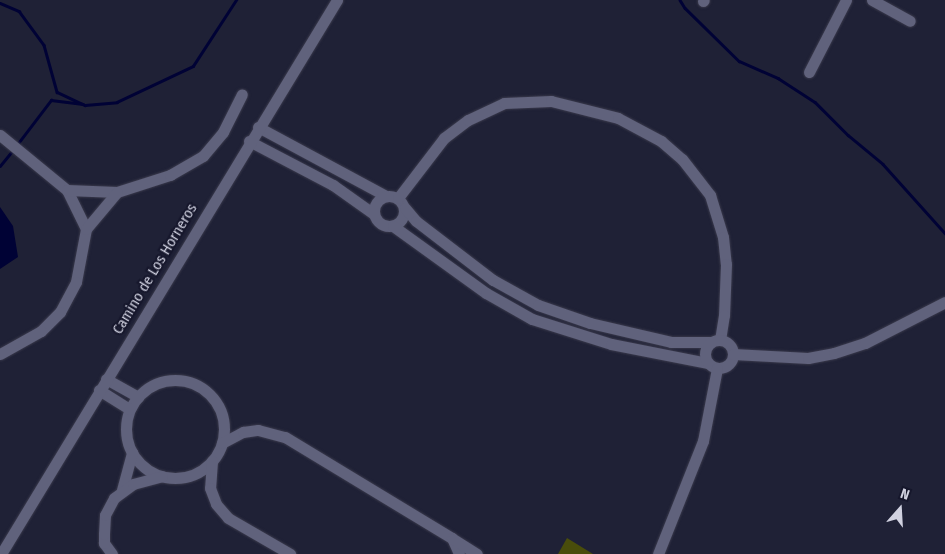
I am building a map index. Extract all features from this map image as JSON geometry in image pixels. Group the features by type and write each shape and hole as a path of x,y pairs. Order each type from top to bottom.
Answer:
{"street":[{"name":"Camino de Los Horneros","path":"0,554 249,141 337,0"},
{"path":"809,72 846,0"},
{"path":"872,0 910,21"},
{"path":"68,190 117,192 170,176 203,156 223,132 242,94"},
{"path":"374,214 376,203 396,201 444,138 468,120 504,103 551,101 618,118 643,129 668,147 698,177 710,195 723,237 726,264 724,315 716,340 705,351 713,365 703,441 658,554"},
{"path":"258,127 396,201 416,221 493,280 538,305 590,324 671,342 716,340 731,346 734,354"},
{"path":"0,135 68,190 86,229"},
{"path":"249,141 334,185 374,214 381,224 393,226 486,292 532,319 586,337 713,365 727,366 734,354"},
{"path":"0,354 41,330 60,312 76,282 86,229 117,192"},
{"path":"393,226 402,220 396,201"},
{"path":"486,292 493,280"},
{"path":"734,354 808,358 834,353 866,343 945,302"},
{"path":"586,337 590,324"},
{"path":"106,379 138,397"},
{"path":"162,476 140,463 132,452 126,431 130,409 138,397 158,384 181,380 196,385 210,394 219,407 224,422 222,443 212,461 210,488 216,504 228,518 290,554"},
{"path":"99,390 130,409"},
{"path":"224,422 243,432"},
{"path":"222,443 243,432 258,430 285,437 477,554"},
{"path":"100,554 104,542 105,515 122,490 132,452"},
{"path":"190,476 212,461"},
{"path":"122,490 162,476 190,476 210,488"},
{"path":"452,538 460,554"},
{"path":"104,542 112,554"}],"shaded area":[{"path":"0,207 13,226 18,257 0,269"},
{"path":"567,538 593,554 558,554"}],"waterway":[{"path":"0,3 19,11 44,45 57,92 85,105 117,102 193,66 236,0"},
{"path":"680,0 685,8 739,61 778,78 815,102 848,135 883,164 945,233"},
{"path":"16,146 51,100 83,104"},
{"path":"0,166 13,150"}]}
